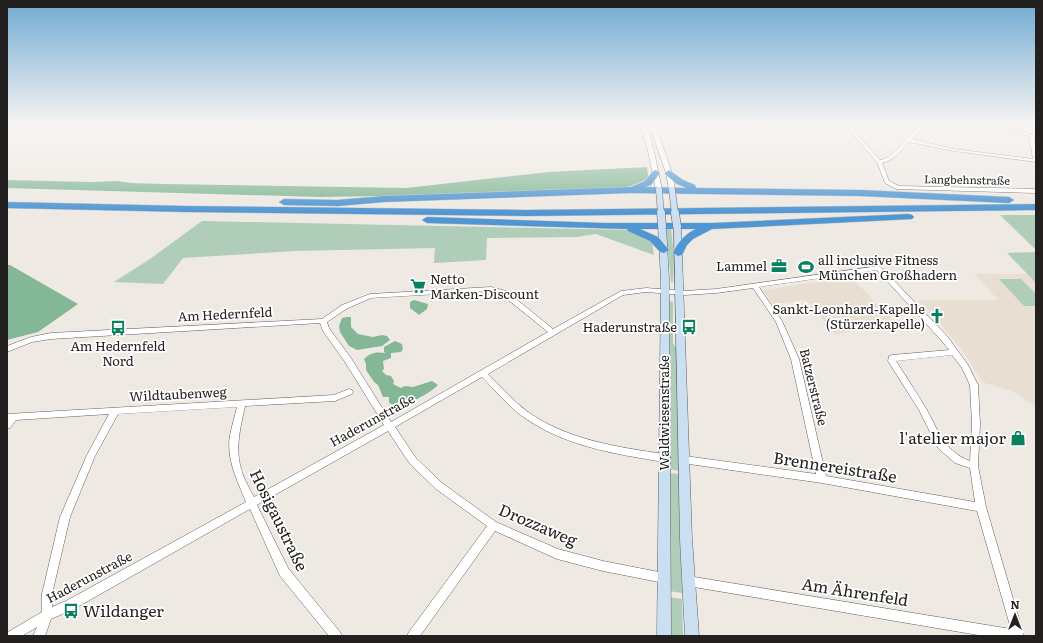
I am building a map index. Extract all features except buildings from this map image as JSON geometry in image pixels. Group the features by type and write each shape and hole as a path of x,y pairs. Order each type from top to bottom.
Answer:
{"highway":[{"path":"630,190 648,183 656,173"},
{"path":"668,173 680,182 701,190"},
{"path":"338,203 384,199 630,190 915,194 1009,200"},
{"path":"7,197 526,205 1036,199"},
{"path":"7,205 315,211 534,213 1036,208"},
{"path":"315,211 344,216 380,218 625,226 713,226 924,216 1036,208"},
{"path":"625,226 640,231 654,239 664,250"},
{"path":"678,253 682,242 701,230 713,226"}],"main road":[{"name":"Waldwiesenstraße","path":"659,190 664,250 665,291 664,636"},
{"name":"Waldwiesenstraße","path":"672,190 677,226 688,582 692,636"}],"street":[{"path":"651,154 659,190"},
{"path":"662,154 672,190"},
{"path":"872,154 879,162 886,161 893,154"},
{"path":"984,154 1036,161"},
{"name":"Langbehnstraße","path":"879,162 887,182 898,188 1036,190"},
{"name":"Haderunstraße","path":"12,636 47,615 61,610 389,426 621,293 646,290 680,293 755,286 878,268 930,322 955,352"},
{"name":"Batzerstraße","path":"755,286 779,320 795,359 822,480"},
{"path":"389,426 348,360 326,329 323,321 344,307 370,296 491,289 504,293 552,332"},
{"name":"Am Hedernfeld","path":"7,349 31,340 51,336 323,321"},
{"path":"974,466 958,460 941,445 922,408 892,361 892,358 955,352 974,385 976,424 974,466 981,507 1017,636"},
{"path":"483,373 511,402 542,425 568,436 599,446 664,458"},
{"name":"Wildtaubenweg","path":"10,416 335,398 349,392"},
{"name":"Hosigaustraße","path":"242,404 234,436 234,455 238,474 284,572 336,636"},
{"path":"39,636 47,615 47,594 64,517 90,455 116,410"},
{"path":"7,426 10,416"},
{"name":"Drozzaweg","path":"389,426 413,461 439,486 493,525 557,554 603,566 664,578"},
{"name":"Brennereistraße","path":"684,460 822,480 981,507"},
{"path":"413,636 493,525"},
{"name":"Am Ährenfeld","path":"688,582 1017,636"}],"shaded area":[{"path":"975,274 1027,274 1036,283 1036,407 1014,392 982,382 965,354 939,322 918,300 998,300"},
{"path":"851,277 897,325 835,334 806,300 773,304 763,290"}],"green space":[{"path":"647,167 647,179 626,188 386,196 320,197 7,188 7,180 91,182 117,181 165,184 406,188 548,172"},
{"path":"1000,215 1036,215 1036,250"},
{"path":"202,221 633,230 652,242 654,255 596,234 577,237 487,238 486,260 434,263 435,248 294,251 183,258 163,284 114,282 150,259"},
{"path":"665,228 671,228 674,258 673,282 671,282"},
{"path":"1036,252 1036,283 1007,253"},
{"path":"7,265 10,265 78,304 38,332 7,340"},
{"path":"999,279 1021,279 1036,294 1036,306 1024,306"},
{"path":"414,300 428,304 427,309 419,315 410,308 410,302"},
{"path":"668,301 673,302 673,343 677,349 680,471 668,469"},
{"path":"351,317 351,327 358,334 373,337 382,335 387,336 390,340 382,346 357,350 349,346 340,332 339,326 342,318"},
{"path":"395,341 402,344 403,349 401,352 391,353 391,358 383,361 384,369 382,371 386,375 391,376 394,381 393,384 401,388 405,386 413,387 432,381 438,385 431,391 402,406 389,403 389,397 383,397 378,385 374,382 366,370 364,359 374,353 386,353 384,352 384,347"},
{"path":"668,473 680,474 682,593 669,591"},
{"path":"669,597 682,599 683,636 669,636"}],"place":[{"name":"Lammel","path":"779,266"},
{"name":"all inclusive Fitness München Großhadern","path":"806,267"},
{"name":"Netto Marken-Discount","path":"418,286"},
{"name":"Sankt-Leonhard-Kapelle (Stürzerkapelle)","path":"937,316"},
{"name":"Haderunstraße","path":"689,327"},
{"name":"Am Hedernfeld Nord","path":"118,328"},
{"name":"l'atelier major","path":"1018,438"},
{"name":"Wildanger","path":"71,611"}]}
